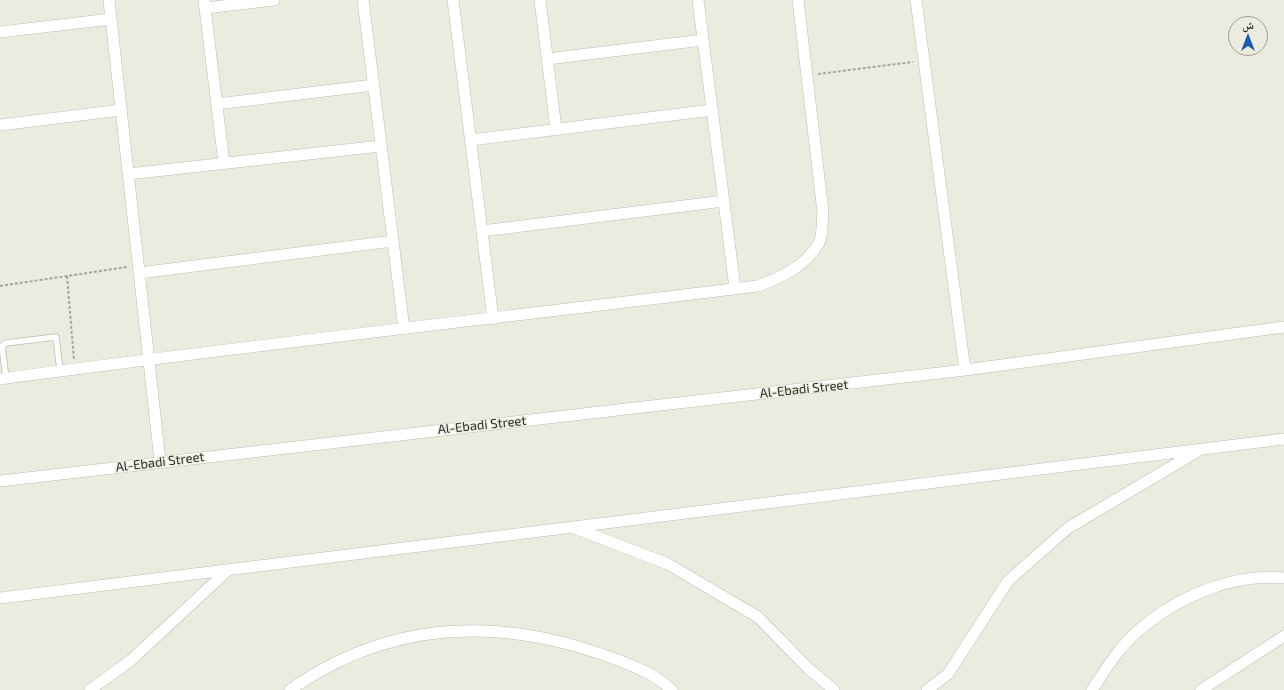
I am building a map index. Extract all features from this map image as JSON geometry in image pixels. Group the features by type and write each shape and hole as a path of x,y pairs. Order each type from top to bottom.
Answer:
{"street":[{"path":"109,0 160,461"},
{"path":"224,163 204,4 274,0"},
{"path":"363,0 404,329"},
{"path":"453,0 493,319"},
{"path":"540,0 556,129"},
{"path":"698,0 735,288"},
{"path":"3,378 149,359 493,319 758,286 783,277 804,262 820,242 823,212 798,0"},
{"path":"916,0 965,370"},
{"path":"0,32 111,19"},
{"path":"547,59 703,40"},
{"path":"217,104 374,85"},
{"path":"0,125 121,110"},
{"path":"471,140 712,110"},
{"path":"128,174 381,146"},
{"path":"482,231 724,201"},
{"path":"139,269 393,241"},
{"name":"Al-Ebadi Street","path":"0,481 160,461 965,370 1284,327"},
{"path":"0,598 1284,439"},
{"path":"1252,443 1284,446"},
{"path":"927,690 948,674 1008,581 1062,533 1202,448"},
{"path":"571,527 668,564 758,617 810,669 834,690"},
{"path":"90,690 130,661 227,571"},
{"path":"1092,690 1118,652 1138,630 1169,607 1203,590 1240,580 1284,578"},
{"path":"290,690 312,674 351,654 406,637 459,630 515,633 559,641 598,653 651,675 672,690"},
{"path":"1201,690 1284,636"}],"lane":[{"path":"3,378 2,346 6,343 56,337 60,371"}],"path":[{"path":"807,76 924,61"},
{"path":"0,286 67,276 139,269"},
{"path":"67,276 75,369"}]}
